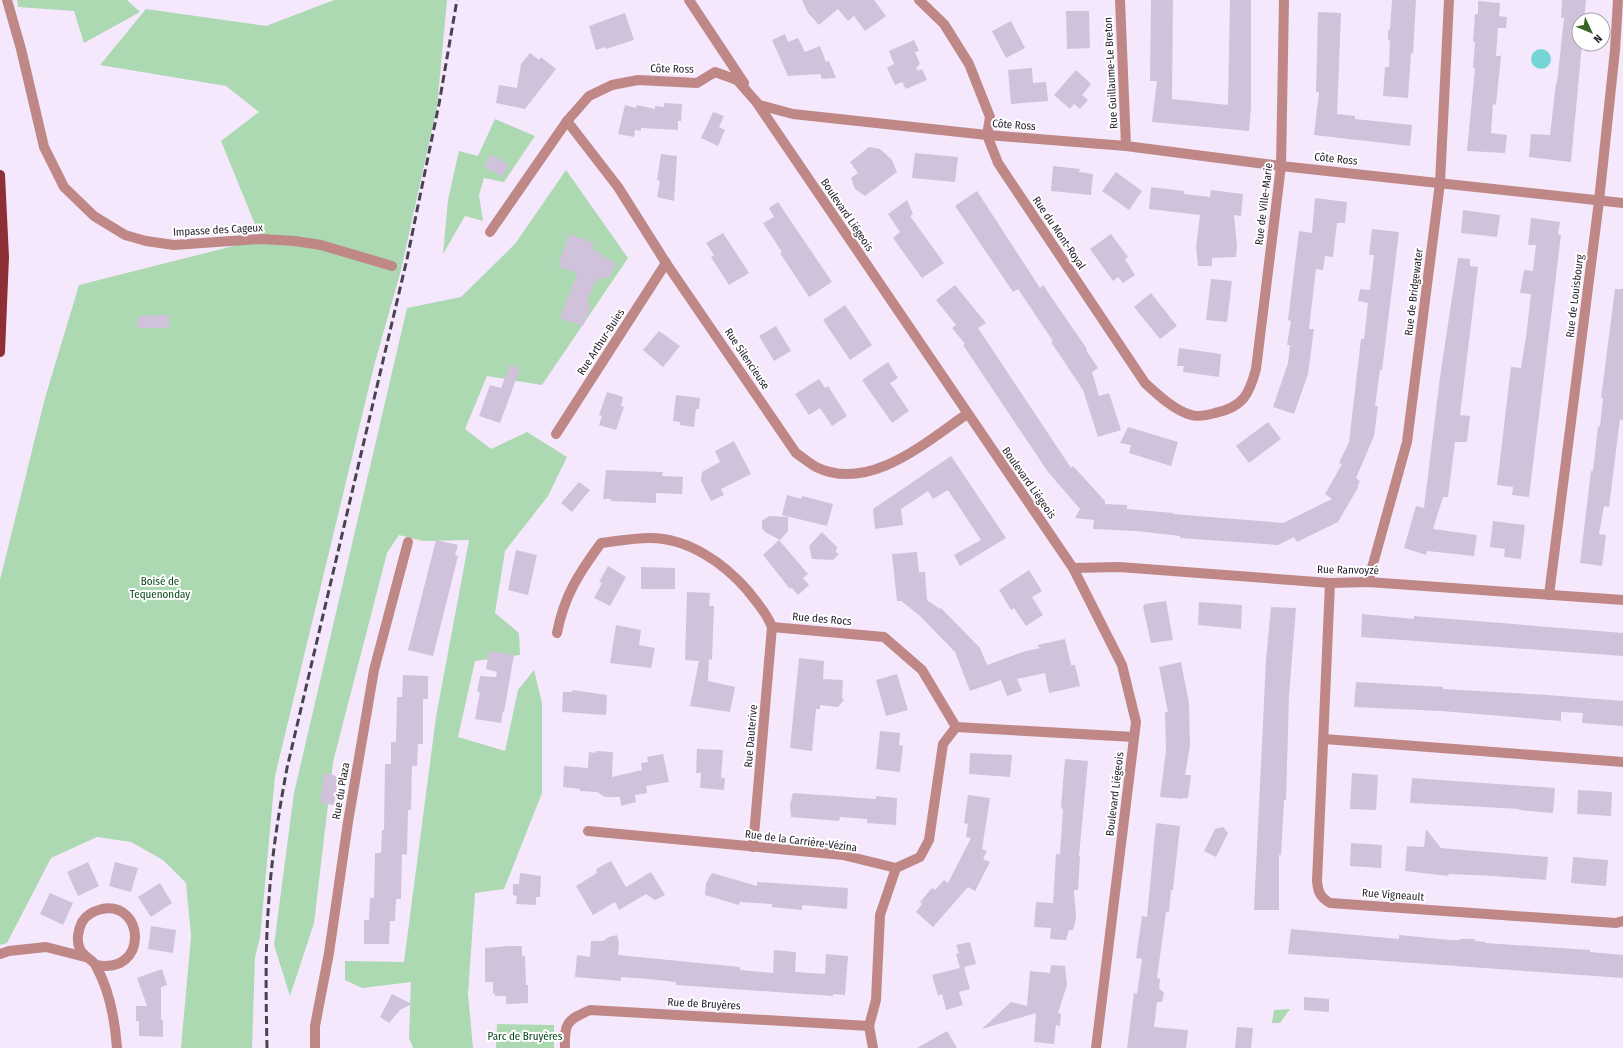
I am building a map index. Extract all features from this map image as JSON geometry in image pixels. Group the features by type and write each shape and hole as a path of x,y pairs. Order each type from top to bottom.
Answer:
{"main road":[{"path":"0,175 4,258 0,352"}],"street":[{"name":"Impasse des Cageux","path":"7,0 21,49 44,147 64,187 94,216 125,234 146,240 174,245 261,239 295,241 321,245 392,266"},
{"name":"Boulevard Liégeois","path":"689,0 967,414 1073,568 1122,665 1136,722 1096,1048"},
{"name":"Rue du Mont-Royal","path":"919,0 944,24 969,64 990,117 987,135 998,163 1145,383 1174,407 1191,415 1208,415 1227,411 1239,405"},
{"name":"Rue Guillaume-Le Breton","path":"1120,0 1126,146"},
{"name":"Rue de Ville-Marie","path":"1239,405 1250,390 1256,369 1281,166 1284,0"},
{"name":"Rue de Bridgewater","path":"1368,582 1407,442 1440,183 1449,0"},
{"name":"Rue de Louisbourg","path":"1549,595 1599,201 1615,50 1618,0"},
{"name":"Côte Ross","path":"490,232 567,121 588,96 612,85 638,80 697,83 715,72 737,80 759,105 793,114 987,135 1126,146 1281,166 1623,203"},
{"name":"Rue Silencieuse","path":"567,121 618,187 666,263 796,453 816,467 848,475 880,469 902,458 967,414"},
{"name":"Rue Arthur-Buies","path":"556,434 666,263"},
{"path":"557,633 561,614 579,573 601,543 651,538 683,544 708,555 740,582 768,617 772,626"},
{"name":"Rue du Plaza","path":"314,1048 315,1026 329,953 348,822 374,670 408,542"},
{"name":"Rue Ranvoyzé","path":"1073,568 1134,568 1330,583 1368,582 1623,600"},
{"name":"Rue Vigneault","path":"1330,583 1317,881 1318,890 1322,898 1330,903 1616,923 1623,921"},
{"name":"Rue des Rocs","path":"772,626 884,637 922,670 956,727"},
{"name":"Rue Dauterive","path":"753,847 772,626"},
{"path":"873,1048 869,1026 876,1000 880,915 896,868 920,857 929,840 943,744 956,727 1134,737"},
{"path":"1324,739 1623,762"},
{"name":"Rue de la Carrière-Vézina","path":"588,831 843,855 896,868"},
{"path":"0,954 9,951 46,947 85,957 96,964 106,966 116,965 131,953 136,938 134,927 128,918 122,913 106,908 96,910 88,916 82,922 78,931 78,941 85,957"},
{"path":"96,964 114,1016 117,1048"},
{"name":"Rue de Bruyères","path":"565,1048 564,1032 568,1023 576,1016 590,1010 869,1026"}],"green space":[{"path":"17,0 127,0 140,12 84,43 74,11 18,7"},
{"name":"Boisé de Tequenonday","path":"334,0 447,0 437,107 401,270 374,366 275,776 260,938 255,957 252,1048 181,1048 191,936 186,883 163,860 131,842 97,837 51,858 7,943 0,945 0,580 45,398 79,285 261,239 221,141 259,112 226,86 100,65 146,9 266,26"},
{"path":"495,119 535,136 504,182 484,178 479,195 483,221 465,216 443,254 448,200 459,151 478,156"},
{"path":"566,170 628,258 542,385 487,376 465,429 491,449 527,432 567,457 548,496 505,551 495,613 519,633 520,655 475,661 458,737 505,751 518,690 534,670 542,703 542,793 504,889 475,893 468,994 473,1048 413,1048 409,1038 411,982 362,988 345,980 345,961 404,962 436,717 469,540 423,541 399,535 387,553 333,762 314,923 290,996 274,945 294,793 407,308 461,297 515,244"},
{"path":"1290,1009 1280,1023 1272,1023 1274,1010"},
{"name":"Parc de Bruyères","path":"497,1024 554,1025 554,1048 496,1048"}],"shaded area":[{"path":"1541,49 1548,52 1551,59 1548,66 1541,69 1534,66 1531,59 1534,52"}],"building":[{"path":"802,0 874,0 886,16 865,31 854,16 848,21 838,9 819,25 808,13"},
{"path":"1151,0 1173,0 1172,99 1228,105 1230,0 1251,0 1251,107 1249,131 1152,122 1157,81 1150,81"},
{"path":"1392,0 1416,0 1413,54 1411,53 1408,98 1383,96 1385,67 1389,67 1390,41 1388,40 1388,31 1390,29"},
{"path":"1562,0 1586,0 1585,12 1571,12 1571,52 1581,52 1571,162 1529,157 1531,134 1550,135 1564,18 1561,18"},
{"path":"1478,1 1500,3 1499,16 1507,17 1506,28 1498,28 1496,56 1501,56 1496,105 1493,104 1491,133 1507,135 1505,153 1467,151 1475,68 1473,68 1475,42 1473,42 1475,14 1478,14"},
{"path":"1066,11 1089,11 1090,48 1067,49"},
{"path":"1318,12 1341,13 1337,114 1355,116 1355,119 1412,125 1410,146 1314,135 1319,92 1316,92"},
{"path":"625,13 634,40 606,49 605,47 596,50 589,26"},
{"path":"1011,21 1025,48 1006,58 992,31"},
{"path":"785,34 788,42 798,38 805,52 820,46 826,62 829,61 836,78 822,79 820,74 788,76 772,40"},
{"path":"914,40 919,51 915,52 920,64 916,68 918,71 922,69 927,80 906,89 902,82 895,85 887,68 894,64 889,51"},
{"path":"530,53 539,60 541,57 556,69 525,109 496,103 499,85 517,88 521,64"},
{"path":"1032,68 1033,83 1046,82 1048,101 1011,104 1008,70"},
{"path":"1076,70 1091,84 1082,95 1088,100 1080,109 1074,104 1070,109 1054,95"},
{"path":"664,103 682,104 681,121 678,121 678,130 641,128 641,131 635,130 634,137 618,134 625,105 636,108 637,105 655,109 655,106 664,107"},
{"path":"713,112 724,116 719,127 725,130 718,146 701,138"},
{"path":"869,147 880,149 892,160 897,172 865,196 855,189 851,178 858,173 850,162"},
{"path":"915,153 958,157 955,182 912,178"},
{"path":"490,154 509,165 503,177 484,167"},
{"path":"661,154 677,156 674,201 657,197 660,181 657,180"},
{"path":"1053,166 1080,169 1079,172 1093,174 1091,195 1051,191"},
{"path":"1116,172 1142,191 1129,210 1102,191"},
{"path":"1151,187 1184,191 1184,194 1210,197 1211,190 1243,194 1241,216 1234,215 1237,246 1236,257 1212,258 1212,266 1198,266 1196,247 1200,215 1149,209"},
{"path":"977,191 1040,288 1043,285 1087,349 1086,350 1098,368 1092,372 1099,396 1109,393 1121,430 1098,437 1083,390 1051,342 1053,341 1018,289 1013,292 955,206"},
{"path":"1315,198 1347,202 1345,223 1337,223 1333,257 1325,256 1323,270 1316,269 1309,329 1314,329 1308,374 1294,414 1273,407 1288,363 1290,345 1287,345 1291,321 1288,320 1299,231 1312,233"},
{"path":"907,200 913,214 910,216 944,263 922,278 893,238 900,232 888,214"},
{"path":"778,202 832,282 809,297 780,253 782,252 763,223 774,217 769,208"},
{"path":"1463,210 1500,215 1497,237 1461,233"},
{"path":"1531,218 1560,222 1558,234 1561,235 1529,497 1512,495 1513,487 1497,485 1511,367 1521,368 1526,337 1531,294 1520,293 1524,270 1533,271 1536,245 1528,245"},
{"path":"1372,229 1399,232 1382,370 1380,370 1375,406 1378,406 1374,436 1356,478 1360,481 1357,487 1359,486 1338,522 1297,542 1294,537 1278,545 1180,538 1180,536 1136,531 1093,529 1094,520 1075,518 1080,509 1048,472 963,345 965,344 952,328 956,325 936,300 955,285 986,323 978,328 1071,468 1073,466 1105,501 1105,504 1127,505 1127,509 1173,514 1283,523 1332,499 1325,494 1342,464 1339,463 1349,442 1361,339 1364,339 1368,303 1358,301 1360,289 1370,290 1374,255 1369,255"},
{"path":"723,233 749,273 729,285 711,257 714,255 706,243"},
{"path":"569,234 594,243 592,248 616,264 608,279 601,277 599,280 596,279 587,303 591,305 583,326 560,318 577,273 558,266"},
{"path":"1111,234 1128,257 1125,259 1135,275 1123,283 1118,277 1113,281 1090,249"},
{"path":"1458,258 1470,259 1470,266 1478,267 1460,415 1470,416 1467,442 1455,442 1448,497 1443,497 1433,529 1477,535 1474,556 1427,551 1426,555 1404,548 1416,506 1424,508 1440,377"},
{"path":"1211,279 1232,281 1227,322 1206,320"},
{"path":"1615,289 1623,289 1623,420 1620,419 1609,507 1604,506 1599,534 1606,535 1602,566 1580,563 1591,471 1593,471 1598,426 1600,427 1603,398 1601,398"},
{"path":"1151,293 1177,326 1160,339 1134,307"},
{"path":"845,305 872,345 850,360 823,320"},
{"path":"169,315 169,328 137,328 138,316"},
{"path":"776,326 791,351 774,361 759,336"},
{"path":"659,331 680,346 663,367 643,350"},
{"path":"1179,348 1221,354 1219,377 1183,372 1184,366 1177,366"},
{"path":"888,362 898,378 890,383 909,411 892,423 862,380"},
{"path":"510,365 520,369 500,423 479,416 490,385 501,388"},
{"path":"819,379 825,388 828,386 847,416 832,426 820,408 809,415 795,394"},
{"path":"607,392 623,397 621,406 624,407 616,430 599,425 602,416 599,415"},
{"path":"676,395 700,398 699,409 696,409 694,427 680,425 680,422 673,421"},
{"path":"1268,422 1281,439 1249,463 1236,446"},
{"path":"1128,427 1178,442 1171,466 1129,453 1131,445 1120,443"},
{"path":"734,441 751,474 721,489 724,495 711,501 701,481 702,472 720,462 715,451"},
{"path":"951,456 1006,538 960,566 954,555 981,540 948,490 933,499 928,491 901,509 903,525 875,529 873,509"},
{"path":"606,470 663,472 662,476 683,477 682,494 656,493 656,503 611,501 611,499 603,499"},
{"path":"579,482 590,490 572,512 561,503"},
{"path":"787,495 801,499 802,496 833,504 827,526 782,515"},
{"path":"769,516 788,517 788,531 780,540 765,532 762,528 762,521"},
{"path":"1493,521 1525,525 1521,559 1504,557 1505,549 1490,547"},
{"path":"822,532 837,547 836,552 839,554 833,560 812,559 809,546"},
{"path":"436,540 458,545 455,555 458,556 433,656 408,650"},
{"path":"779,540 808,574 803,578 809,585 798,595 792,588 790,589 763,555"},
{"path":"516,550 537,555 528,595 508,590"},
{"path":"917,552 919,572 925,572 927,600 940,609 941,608 980,648 987,665 1026,651 1040,648 1037,645 1065,639 1071,665 1075,665 1080,686 1049,693 1045,673 1017,679 1022,691 1007,696 1001,680 970,691 955,652 919,615 901,601 897,601 892,554"},
{"path":"608,566 626,577 610,606 594,598 602,583 599,582"},
{"path":"641,567 675,568 675,589 641,589"},
{"path":"1029,570 1042,591 1032,597 1043,615 1026,626 1014,608 1011,610 999,590"},
{"path":"687,592 710,593 709,606 714,606 712,660 709,659 708,681 735,687 730,712 690,706 699,661 685,660"},
{"path":"1166,601 1173,640 1151,643 1143,607 1145,604"},
{"path":"1199,602 1242,605 1241,629 1198,625"},
{"path":"1271,607 1296,608 1289,696 1286,800 1284,800 1281,855 1279,855 1279,910 1254,910 1266,660"},
{"path":"1362,614 1414,619 1414,616 1623,633 1623,656 1361,637"},
{"path":"616,625 641,630 639,645 655,648 651,668 610,663"},
{"path":"489,651 514,655 501,723 475,719 480,692 477,692 480,676 496,677 497,672 486,669"},
{"path":"799,658 824,661 823,679 843,680 842,698 844,700 838,707 820,705 820,709 816,709 812,751 790,748"},
{"path":"1181,662 1189,703 1190,746 1185,775 1191,775 1188,798 1183,799 1160,797 1166,751 1165,712 1168,712 1159,667"},
{"path":"897,674 908,710 886,716 876,680"},
{"path":"403,675 428,676 428,699 423,699 423,744 418,744 417,766 412,766 411,810 408,810 407,855 402,854 401,899 396,899 395,921 390,921 389,944 364,944 364,920 369,920 370,898 374,898 375,853 381,853 382,830 384,830 385,764 391,764 391,742 396,742 397,697 402,697"},
{"path":"1356,682 1623,701 1623,726 1582,723 1583,713 1561,712 1561,721 1441,711 1354,707"},
{"path":"572,690 607,695 606,715 562,712 563,692 572,692"},
{"path":"880,731 900,733 899,745 903,746 900,772 876,769"},
{"path":"697,749 723,750 721,778 725,778 724,790 700,788 701,773 696,773"},
{"path":"596,751 613,752 612,777 642,770 641,763 648,762 647,757 663,754 669,782 646,786 647,793 635,795 636,802 621,806 620,797 605,797 597,792 580,791 580,789 563,787 564,766 588,768 589,752 596,753"},
{"path":"970,753 1012,755 1010,777 969,774"},
{"path":"1065,759 1088,761 1079,856 1078,890 1074,890 1076,918 1073,930 1069,930 1066,940 1050,939 1051,928 1034,927 1036,902 1053,903 1056,854 1060,854 1063,810 1061,807"},
{"path":"324,773 334,775 338,779 334,805 320,803"},
{"path":"1352,773 1378,775 1376,810 1350,809"},
{"path":"1412,778 1555,788 1553,813 1519,809 1410,803"},
{"path":"1578,790 1612,792 1611,816 1577,814"},
{"path":"793,793 876,799 876,796 897,798 896,825 867,823 867,819 840,817 839,821 791,817 790,805"},
{"path":"968,795 990,798 982,849 987,851 983,859 990,862 975,891 968,887 933,927 916,912 922,904 920,902 932,888 935,890 944,880 948,883 971,838 966,837 968,824 964,823"},
{"path":"1156,823 1180,826 1173,890 1171,890 1169,912 1166,912 1157,978 1160,979 1159,988 1164,993 1162,1002 1157,1002 1154,1027 1188,1030 1186,1048 1127,1048 1134,993 1137,994 1142,959 1136,958 1142,916 1147,917"},
{"path":"1223,827 1228,833 1216,857 1204,851 1215,829"},
{"path":"1426,829 1441,848 1548,857 1546,880 1449,874 1448,876 1405,871 1407,846 1424,847"},
{"path":"1351,843 1382,845 1381,868 1350,866"},
{"path":"1573,857 1608,860 1606,886 1571,883"},
{"path":"611,861 626,887 651,872 665,895 655,900 646,894 619,910 615,902 593,915 576,886 597,873 596,869"},
{"path":"88,862 99,886 78,896 67,872"},
{"path":"115,862 138,868 131,892 109,886"},
{"path":"520,873 541,876 540,897 536,897 536,905 516,904 517,896 513,895 513,884 519,884"},
{"path":"712,873 757,886 757,882 848,888 847,909 802,905 802,910 772,907 772,904 740,902 739,905 705,895 706,883"},
{"path":"160,883 172,903 151,917 138,897"},
{"path":"50,893 73,903 63,925 40,914"},
{"path":"151,926 176,930 173,953 148,949"},
{"path":"1291,929 1399,939 1399,935 1450,940 1475,939 1475,941 1485,943 1590,950 1590,952 1623,955 1623,978 1288,954"},
{"path":"617,935 619,942 618,955 740,967 740,970 773,973 774,950 796,952 795,972 825,974 826,954 848,956 845,995 833,994 833,996 676,985 676,982 621,977 621,981 575,977 577,955 590,957 591,941 603,941 609,937"},
{"path":"970,942 976,964 964,967 970,989 959,992 963,1005 946,1010 942,994 938,996 932,975 960,968 956,954 959,953 956,945"},
{"path":"522,946 522,956 525,956 528,1003 506,1004 506,996 495,996 495,993 493,994 493,982 485,982 485,948"},
{"path":"1051,965 1065,966 1067,985 1058,1013 1061,1014 1060,1026 1056,1025 1054,1044 1034,1042 1036,1013 982,1029 1011,1002 1027,1006 1030,971 1050,973"},
{"path":"162,969 167,985 161,987 161,1020 163,1020 163,1037 139,1036 139,1021 136,1021 136,1006 147,1006 137,978"},
{"path":"392,994 412,1004 400,1010 389,1023 380,1017"},
{"path":"1304,997 1329,999 1329,1012 1304,1010"},
{"path":"1237,1027 1253,1028 1251,1048 1235,1048"},
{"path":"947,1031 957,1048 917,1048"}],"railway":[{"path":"267,1048 266,973 270,882 284,784 407,259 439,104 457,0"}]}
